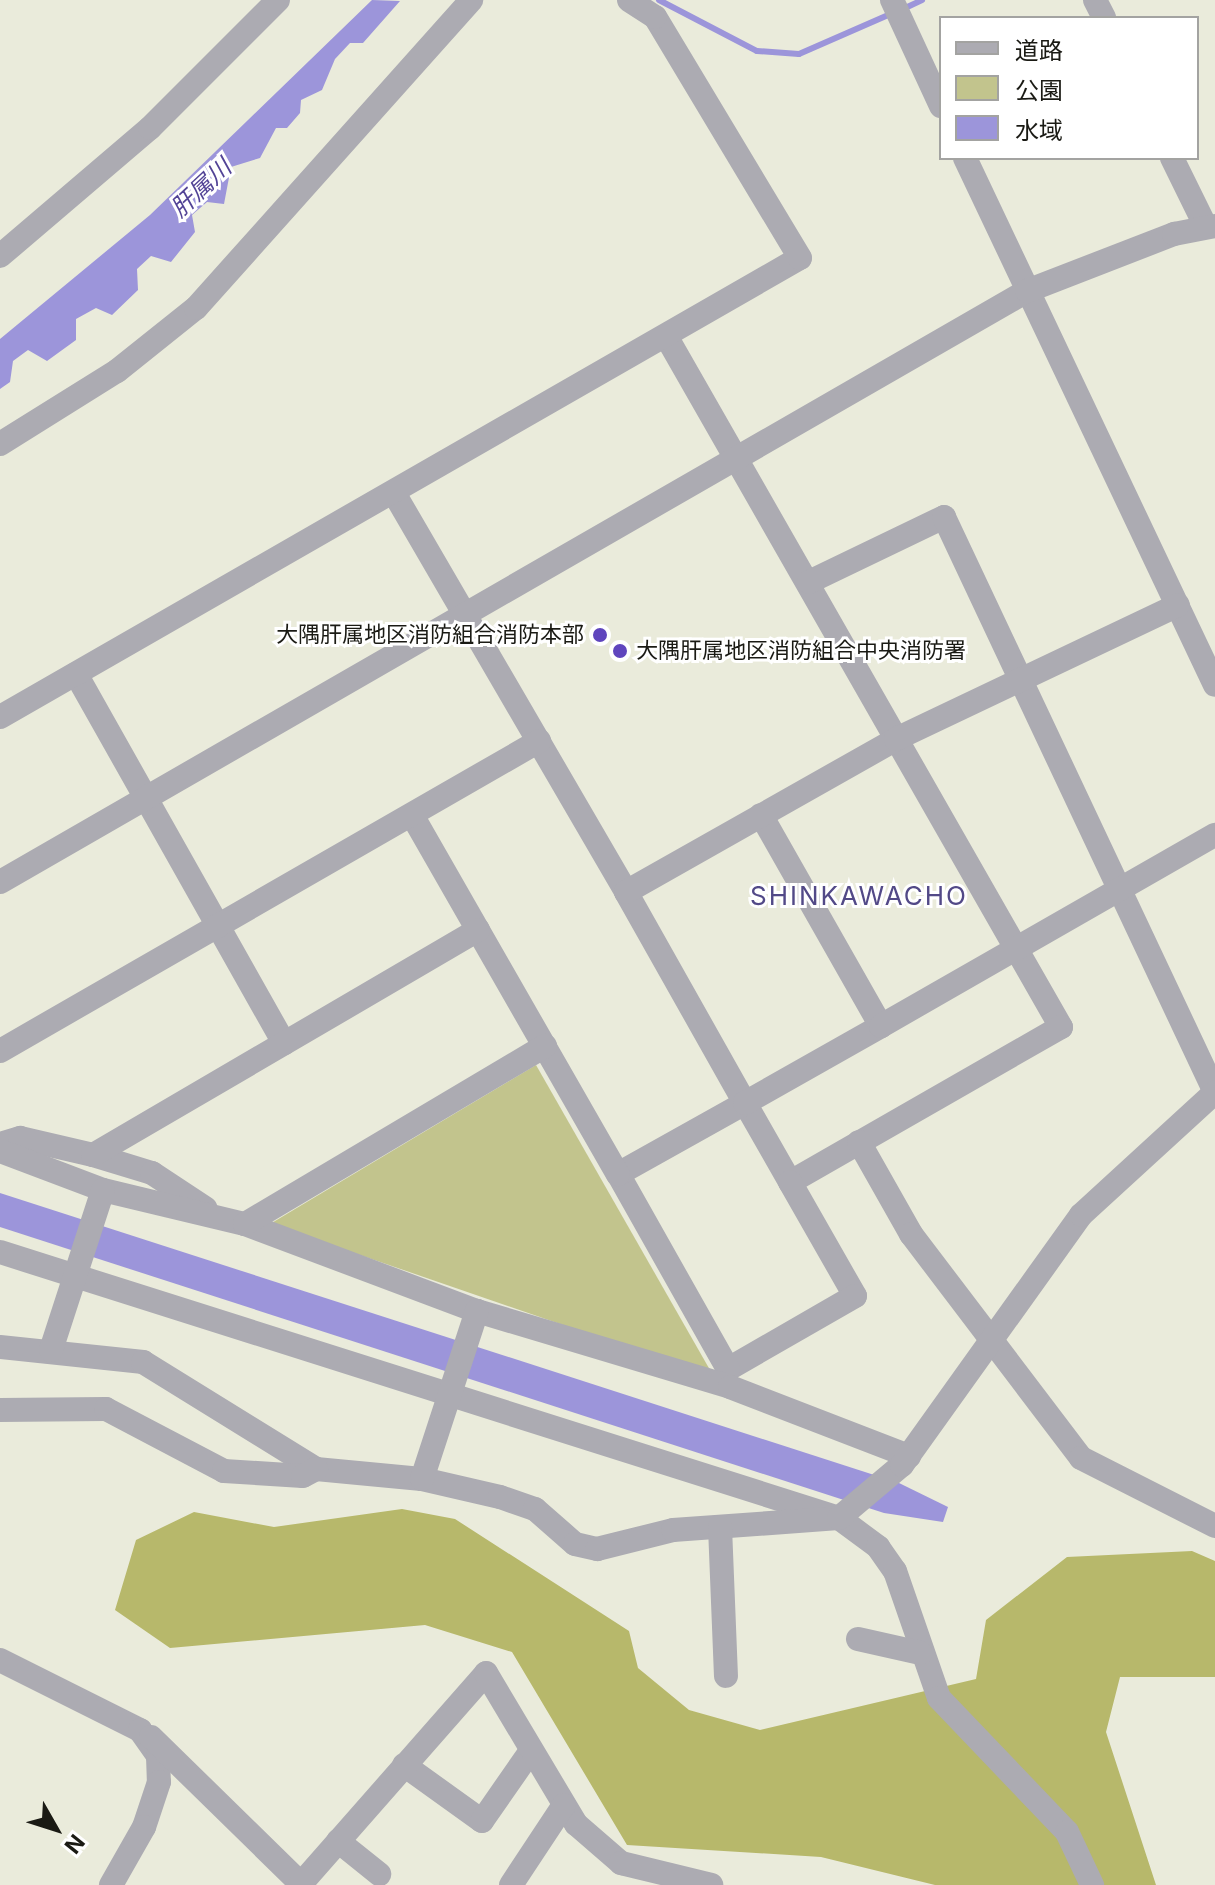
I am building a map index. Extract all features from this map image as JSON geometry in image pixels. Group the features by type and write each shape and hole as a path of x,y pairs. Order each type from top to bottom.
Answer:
{"street":[{"path":"0,256 150,128 278,0"},
{"path":"0,444 117,371 196,308 471,0"},
{"path":"0,717 800,258 655,17 629,0"},
{"path":"892,0 939,102"},
{"path":"966,160 1215,685"},
{"path":"0,882 737,461 1027,291 1211,227 1173,160"},
{"path":"666,336 1061,1027 790,1182"},
{"path":"394,493 626,892 855,1296 729,1378"},
{"path":"0,1347 143,1362 316,1469 422,1479 535,1509 575,1544 597,1549 720,1527 844,1514 905,1461 991,1345 1081,1215 1215,1092 944,517 809,582"},
{"path":"626,892 896,739 1178,605"},
{"path":"76,674 143,801 284,1043"},
{"path":"0,1051 217,929 539,741"},
{"path":"412,815 618,1174 729,1378"},
{"path":"761,815 881,1026"},
{"path":"618,1174 1215,835"},
{"path":"93,1155 478,930"},
{"path":"245,1224 545,1046"},
{"path":"0,1144 20,1138 152,1173 218,1217"},
{"path":"859,1142 911,1234 991,1345 1081,1458 1215,1526"},
{"path":"0,1151 100,1199 245,1224 473,1321 729,1378 905,1461"},
{"path":"51,1350 100,1199"},
{"path":"0,1252 76,1272 844,1514 878,1547 895,1571 920,1653 961,1726 1067,1832 1092,1885"},
{"path":"422,1479 473,1321"},
{"path":"0,1410 106,1409 224,1471 303,1476 316,1469"},
{"path":"720,1527 726,1676"},
{"path":"858,1639 920,1653"},
{"path":"0,1660 200,1763 246,1805"},
{"path":"163,1745 300,1884 486,1673 564,1805 621,1863 711,1885"},
{"path":"111,1885 137,1844 159,1782 158,1756 140,1730"},
{"path":"404,1765 482,1821 530,1752"},
{"path":"511,1885 564,1805"},
{"path":"338,1841 379,1874"}],"green space":[{"path":"536,1065 714,1377 270,1224"}],"shaded area":[{"path":"402,1509 455,1519 629,1631 638,1668 689,1710 760,1730 976,1679 986,1620 1067,1557 1192,1551 1215,1561 1215,1677 1120,1677 1106,1732 1156,1885 935,1885 821,1857 627,1845 512,1652 425,1625 170,1648 115,1610 136,1540 194,1512 274,1527"}],"water":[{"name":"肝属川","path":"372,0 400,1 363,43 350,43 335,59 322,90 301,100 300,113 287,128 276,128 260,158 231,167 224,204 207,202 192,215 195,232 171,262 151,256 137,269 138,290 112,315 96,308 76,319 76,340 47,361 28,350 13,361 10,382 0,389 0,339 150,215"},
{"path":"0,1193 899,1483 948,1507 943,1522 884,1513 0,1227"}],"waterway":[{"path":"659,0 757,51 799,54 893,13"},
{"path":"903,9 922,0"}],"place":[{"name":"大隅肝属地区消防組合消防本部","path":"600,635"},
{"name":"大隅肝属地区消防組合中央消防署","path":"620,651"}],"district":[{"name":"SHINKAWACHO","path":"859,896"}]}
